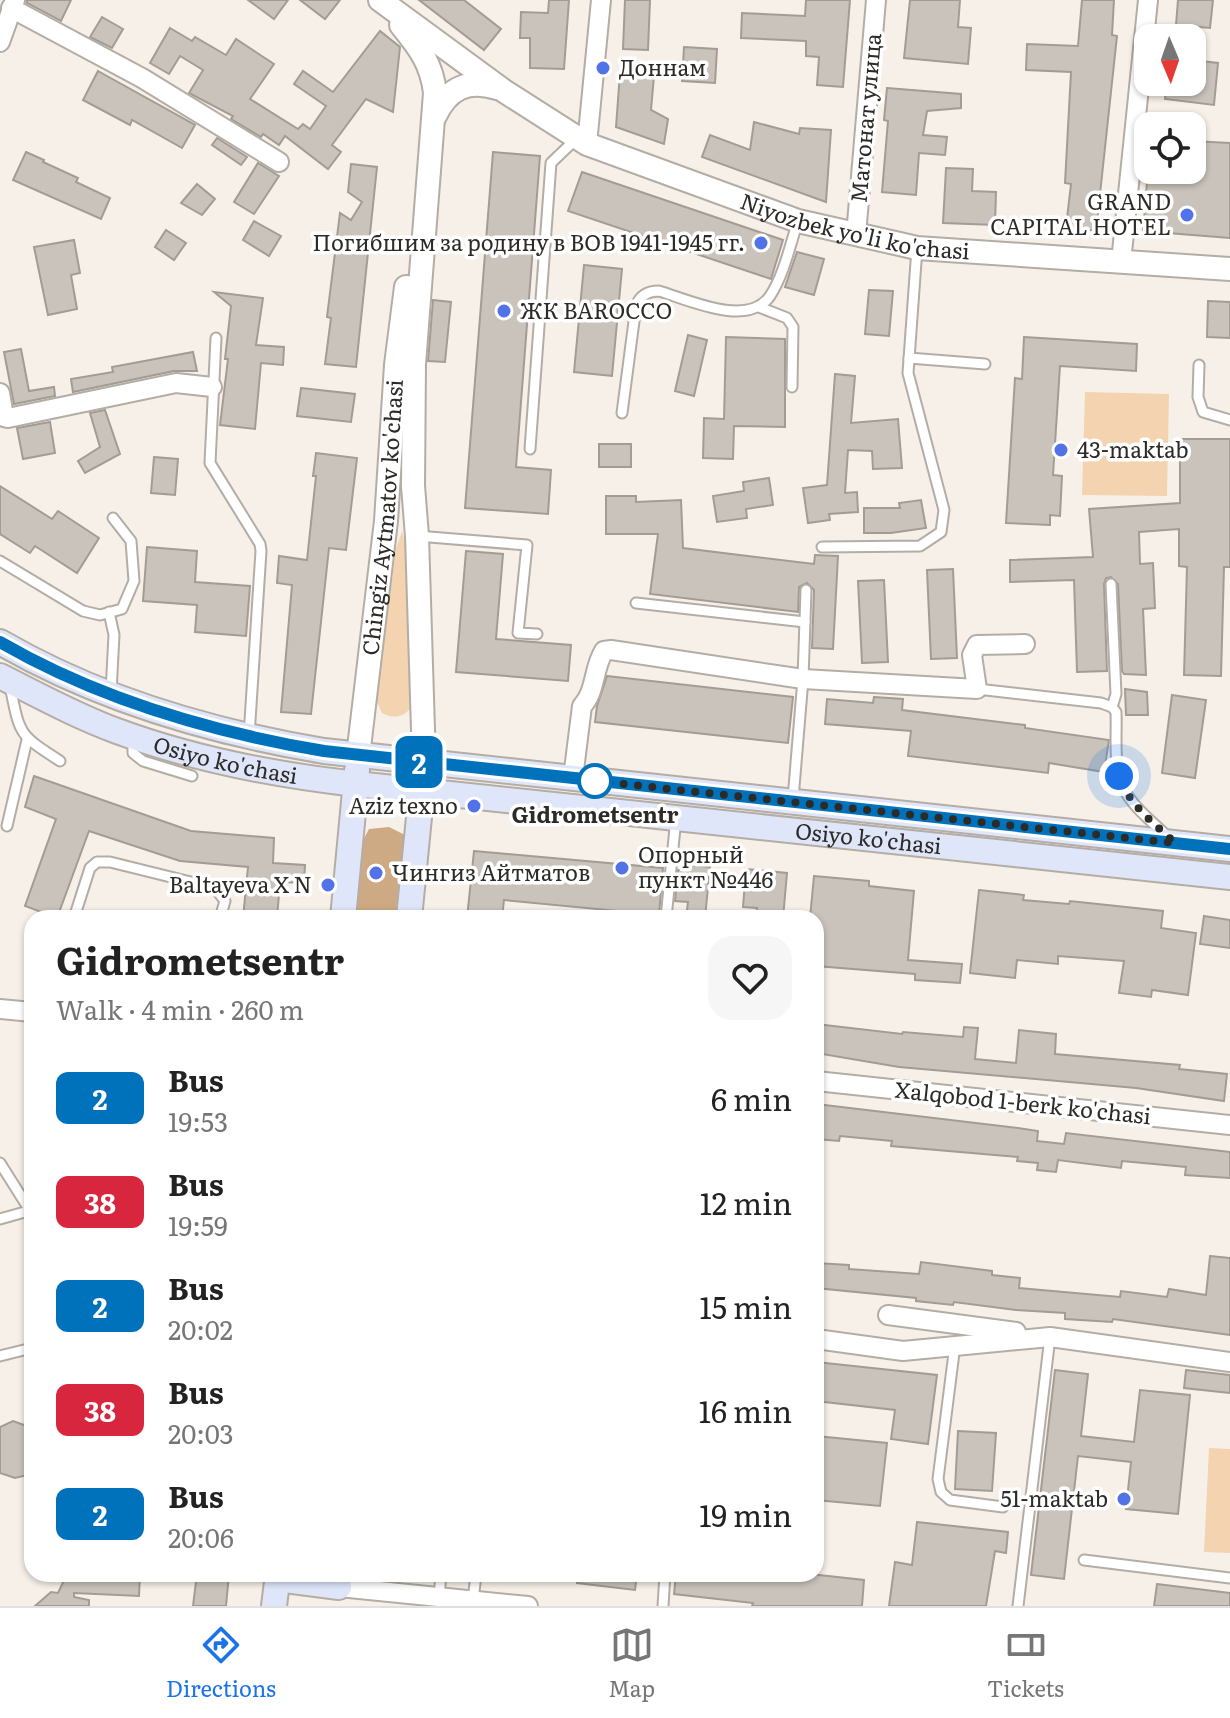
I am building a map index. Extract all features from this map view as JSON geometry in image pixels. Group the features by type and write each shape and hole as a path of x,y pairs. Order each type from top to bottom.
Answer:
{"main road":[{"name":"Osiyo ko'chasi","path":"0,642 51,669 161,713 298,747 358,756 1230,849"},
{"name":"Osiyo ko'chasi","path":"4,678 76,714 133,736 236,765 422,792 1230,877"},
{"name":"Chingiz Aytmatov ko'chasi","path":"344,910 358,756"},
{"name":"Chingiz Aytmatov ko'chasi","path":"410,910 424,762"},
{"path":"274,1606 277,1582"},
{"path":"306,1582 339,1589"}],"street":[{"name":"Niyozbek yo'li ko'chasi","path":"380,0 504,91 582,141 798,221 917,248 1230,269"},
{"name":"Chingiz Aytmatov ko'chasi","path":"380,0 427,60 434,84 414,364 413,486 424,762"},
{"path":"582,141 601,0"},
{"name":"Матонат улица","path":"856,235 876,0"},
{"path":"1121,262 1148,0"},
{"path":"0,42 13,4 279,162"},
{"name":"Niyozbek yo'li ko'chasi","path":"433,119 445,97 463,86 481,84 504,91"},
{"name":"Chingiz Aytmatov ko'chasi","path":"358,756 386,521 396,365 433,119"},
{"path":"0,393 4,417 8,418 176,383 212,387"},
{"path":"386,521 393,513 402,510 417,529"},
{"path":"573,778 582,706 588,700 604,651 803,679 977,689 972,655 977,645 1025,644"},
{"path":"0,1009 24,1011"},
{"name":"Xalqobod 1-berk ko'chasi","path":"824,1082 1230,1125"},
{"path":"888,1315 1230,1362"},
{"path":"824,1340 903,1351 1050,1337"},
{"path":"339,1589 528,1606"}],"lane":[{"path":"530,449 551,163 582,141"},
{"path":"622,413 639,299 652,291 659,291 724,310 749,312 768,299 775,286 798,221"},
{"path":"822,547 920,546 941,532 944,510 908,373 917,248"},
{"path":"759,307 787,318 793,327 792,387"},
{"path":"216,338 210,463 260,544 261,551 249,736"},
{"path":"909,358 985,364"},
{"path":"1199,365 1198,397 1203,412 1230,420"},
{"path":"0,561 83,611 100,615 122,609 134,581 131,541 113,518"},
{"path":"417,529 527,545 518,633 537,634"},
{"path":"1111,584 1116,694 1112,707"},
{"path":"792,802 803,679 806,590"},
{"path":"636,603 805,622"},
{"path":"109,612 114,635 111,695"},
{"path":"4,678 18,726 27,740 60,761"},
{"path":"977,689 1101,703 1112,707 1116,712 1119,776 1123,788 1175,843"},
{"path":"133,736 133,753 143,761 192,776"},
{"path":"7,826 27,740"},
{"path":"667,910 676,818"},
{"path":"77,910 90,868 97,862 110,862 215,888 225,901 222,910"},
{"path":"0,1163 24,1199"},
{"path":"0,1219 24,1212"},
{"path":"1018,1606 1050,1337"},
{"path":"955,1345 938,1479 941,1492 950,1500 1003,1507"},
{"path":"0,1356 24,1350"},
{"path":"1084,1560 1230,1578"},
{"path":"439,1597 440,1582"},
{"path":"473,1601 475,1582"},
{"path":"663,1606 664,1582"}],"shaded area":[{"path":"1085,392 1169,394 1167,496 1082,495"},
{"path":"402,531 407,550 411,707 394,717 382,713 376,700 396,549"},
{"path":"389,827 405,835 396,910 354,910 362,842 369,829"},
{"path":"1209,1448 1230,1449 1230,1553 1204,1552"}],"building":[{"path":"27,0 71,0 61,21 27,3"},
{"path":"248,0 288,0 274,19"},
{"path":"300,0 340,0 325,19"},
{"path":"419,0 464,0 501,29 484,50"},
{"path":"549,0 569,0 564,69 530,68 530,38 520,38 521,12 548,13"},
{"path":"625,0 650,0 648,50 623,49"},
{"path":"806,0 850,0 843,87 817,85 819,57 806,56 806,41 741,38 742,13 805,16"},
{"path":"910,0 960,0 958,27 971,28 968,64 904,58"},
{"path":"1082,0 1114,0 1112,35 1117,36 1096,231 1066,227 1071,184 1065,183 1071,72 1026,70 1027,44 1078,46"},
{"path":"1178,0 1213,0 1210,28 1206,28 1206,24 1176,24"},
{"path":"102,17 123,29 112,48 90,37"},
{"path":"170,28 192,41 195,37 226,55 236,39 274,64 250,99 298,129 303,124 310,129 326,106 294,84 303,71 333,92 380,31 400,47 393,112 366,99 332,145 341,152 328,169 285,136 279,145 263,134 261,137 231,119 233,116 189,93 203,70 180,56 169,74 150,63"},
{"path":"684,47 717,49 715,83 682,81"},
{"path":"1206,62 1218,63 1214,105 1165,99 1165,96 1206,96"},
{"path":"98,71 195,125 182,148 132,120 130,125 83,100"},
{"path":"620,73 654,76 651,110 668,119 664,144 616,127"},
{"path":"887,88 961,94 961,108 927,111 923,135 947,137 945,155 919,153 916,195 882,192 888,121 884,120"},
{"path":"754,122 799,134 800,128 831,130 826,202 702,157 710,135 750,150"},
{"path":"217,138 247,157 241,165 212,145"},
{"name":"GRAND CAPITAL HOTEL","path":"1206,142 1230,143 1230,238 1143,231 1147,184 1206,184"},
{"path":"26,152 110,198 101,219 13,180"},
{"name":"ЖК BAROCCO","path":"493,152 540,156 516,467 551,470 548,514 465,508"},
{"path":"258,163 279,176 254,214 234,202"},
{"path":"351,164 377,167 356,367 325,364 331,318 327,317 340,213 351,220 362,202 348,192"},
{"path":"946,168 973,169 972,191 996,192 995,225 943,223"},
{"path":"582,172 783,240 771,279 568,211"},
{"path":"197,184 215,199 202,215 181,203"},
{"path":"254,221 281,236 269,256 243,240"},
{"path":"166,230 186,243 174,260 155,247"},
{"path":"74,240 80,273 71,275 77,309 48,315 34,247"},
{"path":"797,252 824,259 814,295 785,287"},
{"path":"584,265 622,269 612,376 574,372"},
{"path":"869,290 893,291 889,336 865,334"},
{"path":"214,292 263,298 256,345 284,347 283,365 261,363 255,429 220,425 231,306"},
{"path":"433,300 451,302 445,362 428,361"},
{"path":"1208,301 1230,302 1230,338 1207,337"},
{"path":"688,335 707,340 694,396 675,391"},
{"path":"726,337 785,339 785,427 734,426 733,459 703,458 704,418 724,419"},
{"path":"1024,337 1137,344 1136,371 1060,366 1053,475 1062,476 1060,516 1050,515 1050,525 1006,523 1015,378 1022,379"},
{"path":"21,349 29,391 54,387 55,396 14,404 4,352"},
{"path":"193,352 197,371 174,371 73,392 71,379 113,372 112,367"},
{"path":"835,374 855,376 851,423 898,419 902,468 873,469 872,451 848,450 845,493 857,492 858,512 829,514 830,520 808,523 803,488 827,485"},
{"path":"301,388 355,394 351,422 297,416"},
{"path":"105,410 120,454 85,473 78,461 100,447 90,413"},
{"path":"50,422 55,453 23,459 17,428"},
{"path":"1180,439 1230,439 1230,567 1224,567 1221,676 1184,675 1187,567 1179,566 1179,529 1139,532 1140,564 1153,563 1155,608 1143,609 1146,675 1124,674 1122,671 1118,584 1111,577 1106,578 1104,584 1107,671 1077,672 1074,580 1010,582 1010,560 1093,557 1089,509 1180,503"},
{"path":"599,444 631,444 631,467 599,467"},
{"path":"316,453 357,458 346,550 329,548 311,714 281,712 292,585 277,583 279,556 307,560"},
{"path":"154,457 178,459 175,495 151,493"},
{"path":"769,478 773,505 746,509 747,518 717,522 713,496 744,491 743,482"},
{"path":"0,486 52,519 58,511 99,538 77,573 35,546 30,553 0,534"},
{"path":"606,496 636,496 636,502 681,500 683,548 814,564 815,555 838,556 833,649 812,648 814,590 807,583 799,587 798,612 650,594 658,534 606,534"},
{"path":"921,500 926,528 864,533 864,508 900,508 899,503"},
{"path":"147,547 197,551 195,582 250,586 246,636 195,632 197,605 143,601"},
{"path":"466,551 503,554 496,639 571,645 568,681 456,672"},
{"path":"953,569 957,658 931,659 927,570"},
{"path":"884,580 888,662 862,663 858,581"},
{"path":"607,676 793,697 788,743 595,722"},
{"path":"1125,689 1147,692 1148,715 1126,715"},
{"path":"1172,695 1206,700 1195,778 1162,773"},
{"path":"874,697 903,699 902,710 1025,725 1025,728 1109,740 1104,772 1049,763 1048,773 908,756 911,731 825,724 827,699 873,703"},
{"path":"34,776 191,831 274,838 273,863 305,865 304,883 280,882 278,910 244,910 248,867 180,861 89,831 60,910 36,910 25,906 56,819 25,807"},
{"path":"474,851 663,868 659,910 607,910 504,900 503,910 468,910"},
{"path":"683,864 710,867 706,910 687,910 688,902 675,901 678,870 682,870"},
{"path":"746,869 787,873 784,910 743,907"},
{"path":"814,876 869,881 869,886 914,891 908,960 962,964 960,983 915,980 915,974 824,967 824,910 811,910"},
{"path":"979,890 1024,895 1023,900 1069,904 1070,901 1163,911 1161,928 1196,933 1188,995 1152,990 1151,997 1119,993 1124,961 1058,956 1058,964 1017,960 1015,978 970,973"},
{"path":"1204,916 1230,920 1230,948 1200,944"},
{"path":"824,1025 963,1037 964,1027 978,1028 975,1059 1016,1063 1019,1030 1056,1034 1055,1054 1180,1065 1179,1069 1227,1074 1224,1101 1136,1088 899,1067 824,1054"},
{"path":"824,1105 1038,1131 1037,1141 1064,1144 1066,1133 1230,1152 1230,1178 1185,1175 1186,1167 1122,1161 1121,1168 1058,1160 1056,1172 1037,1170 1038,1163 1017,1161 1018,1157 891,1146 892,1141 840,1136 839,1141 824,1140"},
{"path":"1210,1256 1230,1258 1230,1335 1113,1319 1112,1322 1065,1319 1065,1313 954,1302 953,1305 824,1289 824,1263 849,1265 849,1269 919,1274 921,1262 992,1271 992,1275 1020,1278 1019,1288 1120,1297 1121,1291 1167,1297 1169,1289 1206,1295"},
{"path":"824,1363 937,1375 928,1444 891,1439 895,1410 824,1402"},
{"path":"1055,1370 1088,1374 1081,1436 1134,1442 1140,1390 1190,1395 1178,1514 1126,1509 1131,1462 1078,1456 1064,1579 1031,1575"},
{"path":"1186,1370 1230,1375 1230,1393 1184,1388"},
{"path":"13,1421 24,1425 24,1476 15,1478 0,1473 0,1427"},
{"path":"958,1431 996,1433 992,1491 955,1489"},
{"path":"824,1437 887,1443 880,1506 824,1501"},
{"path":"917,1522 1008,1532 1006,1553 995,1551 986,1606 889,1606 895,1562 912,1565"},
{"path":"824,1576 864,1580 862,1606 752,1606 753,1603 674,1594 675,1582 824,1582"},
{"path":"63,1582 140,1582 139,1596 74,1593 74,1597 89,1600 89,1606 35,1606 51,1592 58,1593"},
{"path":"196,1582 228,1582 226,1606 193,1606"},
{"path":"577,1582 636,1582 635,1590"},
{"path":"1157,1584 1230,1593 1230,1606 1154,1606"}],"bus line":[{"name":"2","path":"0,642 51,669 125,701 207,726 298,747 1230,849"}],"place":[{"name":"Доннам","path":"603,68"},
{"name":"GRAND CAPITAL HOTEL","path":"1187,215"},
{"name":"Погибшим за родину в ВОВ 1941-1945 гг.","path":"761,243"},
{"name":"ЖК BAROCCO","path":"504,311"},
{"name":"43-maktab","path":"1061,450"},
{"name":"Gidrometsentr","path":"595,781"},
{"name":"Aziz texno","path":"474,806"},
{"name":"Опорный пункт №446","path":"622,868"},
{"name":"Чингиз Айтматов","path":"376,873"},
{"name":"Baltayeva X N","path":"328,885"},
{"name":"51-maktab","path":"1124,1499"}],"route":[{"path":"595,781 1175,843 1135,804 1123,788 1119,776"}]}
